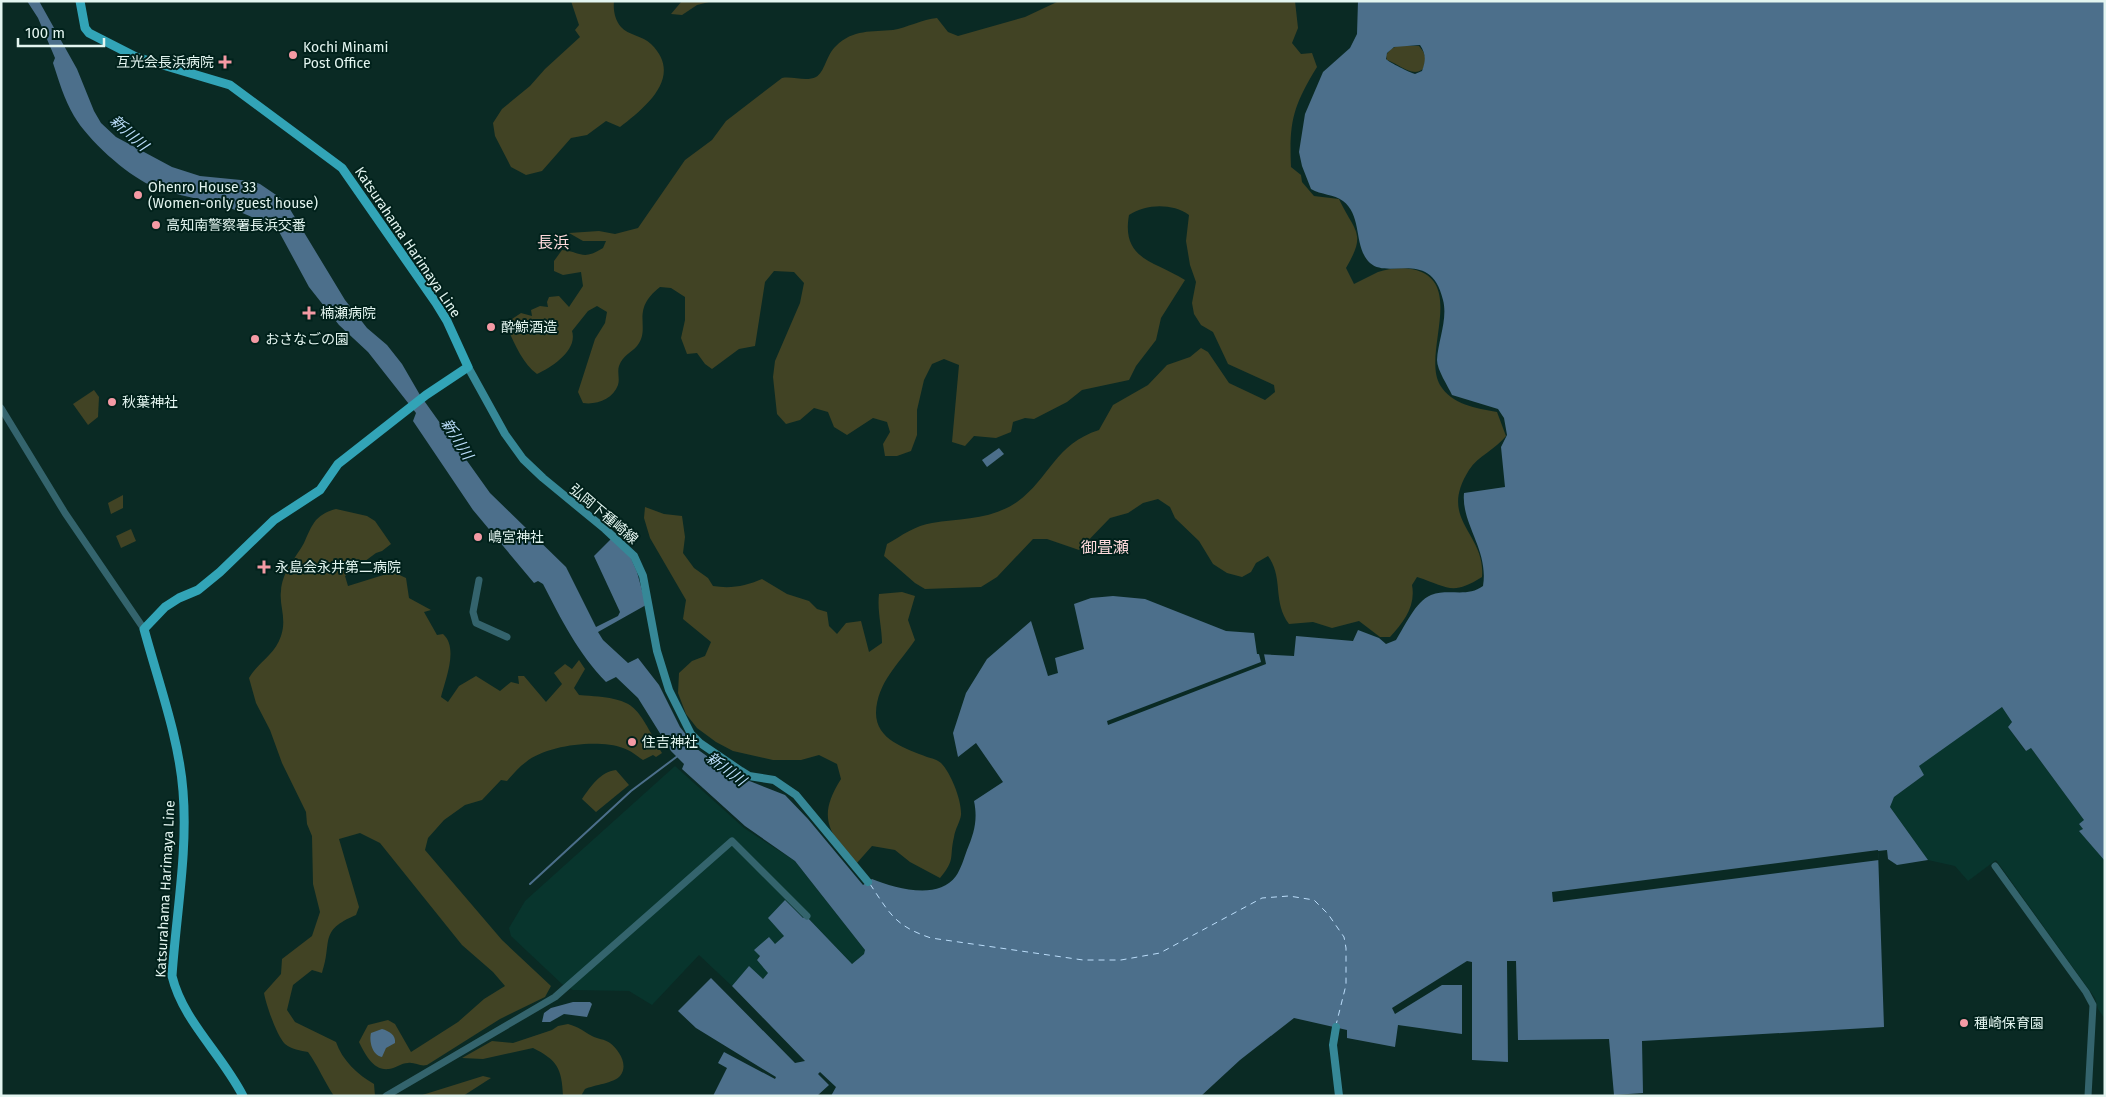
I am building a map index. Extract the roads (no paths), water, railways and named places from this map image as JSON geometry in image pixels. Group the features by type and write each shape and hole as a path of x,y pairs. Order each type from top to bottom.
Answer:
{"main road":[{"name":"Katsurahama Harimaya Line","path":"80,1 85,28 89,32 136,57 230,85 338,165 436,302 468,367"},
{"path":"144,629 165,607 179,598 198,590 220,572 246,550 274,520 320,490 338,464 424,397 468,367"},
{"name":"弘岡下種崎線","path":"468,367 505,434 523,459 542,478 605,529 634,556 643,576 657,651 669,690 681,718 691,734 700,743 741,772 749,776 774,780 796,795 868,882"},
{"name":"Katsurahama Harimaya Line","path":"144,629 178,757 183,792 184,821 172,976 176,995 183,1009 231,1072 243,1096"},
{"path":"1336,1028 1333,1044 1339,1096"}],"street":[{"path":"1,408 65,513 144,629"},
{"path":"479,580 473,612 476,623 507,637"},
{"path":"386,1096 555,997 732,841 807,916"},
{"path":"1995,866 2086,992 2093,1005 2088,1096"}],"water":[{"path":"27,1 39,1 77,69 94,111 101,123 116,137 172,167 200,176 251,181 260,184 285,201 345,300 367,328 387,345 402,364 420,395 490,493 566,567 596,627 618,616 620,612 594,556 611,539 630,556 637,572 646,605 598,632 603,640 628,663 638,658 659,685 680,727 697,749 732,774 785,795 808,819 863,885 872,879 904,889 928,890 948,884 956,876 973,832 976,814 974,801 1003,782 976,743 958,757 953,733 966,693 987,659 1031,621 1048,676 1058,673 1055,658 1084,649 1074,604 1091,598 1113,596 1145,599 1226,631 1254,633 1257,654 1294,656 1296,636 1353,641 1358,630 1379,638 1386,644 1396,640 1415,609 1425,598 1444,592 1477,590 1483,586 1484,573 1482,561 1467,516 1464,493 1505,487 1501,447 1507,435 1504,418 1498,409 1452,395 1443,378 1437,360 1444,322 1444,307 1437,284 1429,275 1420,270 1409,268 1388,269 1370,263 1361,249 1356,223 1349,207 1339,199 1311,189 1299,152 1305,114 1323,72 1350,48 1357,34 1358,1 2105,1 2105,861 2079,831 2083,829 2079,824 2084,820 2031,748 2026,751 2008,727 2012,722 2002,707 1919,766 1924,775 1894,797 1890,807 1928,860 1897,865 1888,859 1887,850 1878,851 1884,1027 1642,1041 1643,1093 1614,1095 1609,1039 1518,1040 1516,961 1507,961 1508,1062 1472,1060 1472,962 1467,961 1392,1008 1395,1014 1442,985 1462,985 1462,1034 1398,1025 1395,1047 1347,1038 1347,1030 1294,1018 1240,1060 1201,1096 831,1096 836,1087 820,1072 818,1074 829,1085 817,1096 713,1096 727,1068 718,1063 724,1052 775,1079 776,1077 696,1028 678,1011 711,978 795,1063 805,1061 732,986 749,966 763,979 768,973 757,960 760,956 754,950 769,937 775,944 784,936 768,918 785,900 803,918 806,916 852,964 864,954 865,950 795,861 745,826 682,769 684,764 671,751 638,698 616,677 606,682 596,671 571,635 543,584 538,581 534,583 473,510 413,421 416,413 368,352 339,325 309,287 277,228 229,208 150,185 119,165 88,135 67,103 53,63 55,58 38,18","holes":["1420,45 1425,60 1422,71 1415,74 1386,59 1387,53 1394,47"]},
{"path":"999,448 1004,454 987,467 982,460"},
{"path":"573,1002 590,1002 592,1004 587,1017 564,1014 550,1022 542,1022 544,1013 551,1008"},
{"path":"382,1029 392,1034 395,1043 386,1048 382,1057 376,1054 370,1040 371,1033"}],"waterway":[{"path":"530,884 631,791 679,755"}],"place":[{"name":"Kochi Minami Post Office","path":"293,55"},
{"name":"互光会長浜病院","path":"225,62"},
{"name":"Ohenro House 33 (Women-only guest house)","path":"138,195"},
{"name":"高知南警察署長浜交番","path":"156,225"},
{"name":"楠瀬病院","path":"309,313"},
{"name":"酔鯨酒造","path":"491,327"},
{"name":"おさなごの園","path":"255,339"},
{"name":"秋葉神社","path":"112,402"},
{"name":"嶋宮神社","path":"478,537"},
{"name":"永島会永井第二病院","path":"264,567"},
{"name":"住吉神社","path":"632,742"},
{"name":"種崎保育園","path":"1964,1023"}],"district":[{"name":"長浜","path":"553,242"},
{"name":"御畳瀬","path":"1105,547"}],"water label":[{"name":"新川川","path":"129,133"},
{"name":"新川川","path":"457,439"},
{"name":"新川川","path":"726,769"}]}
